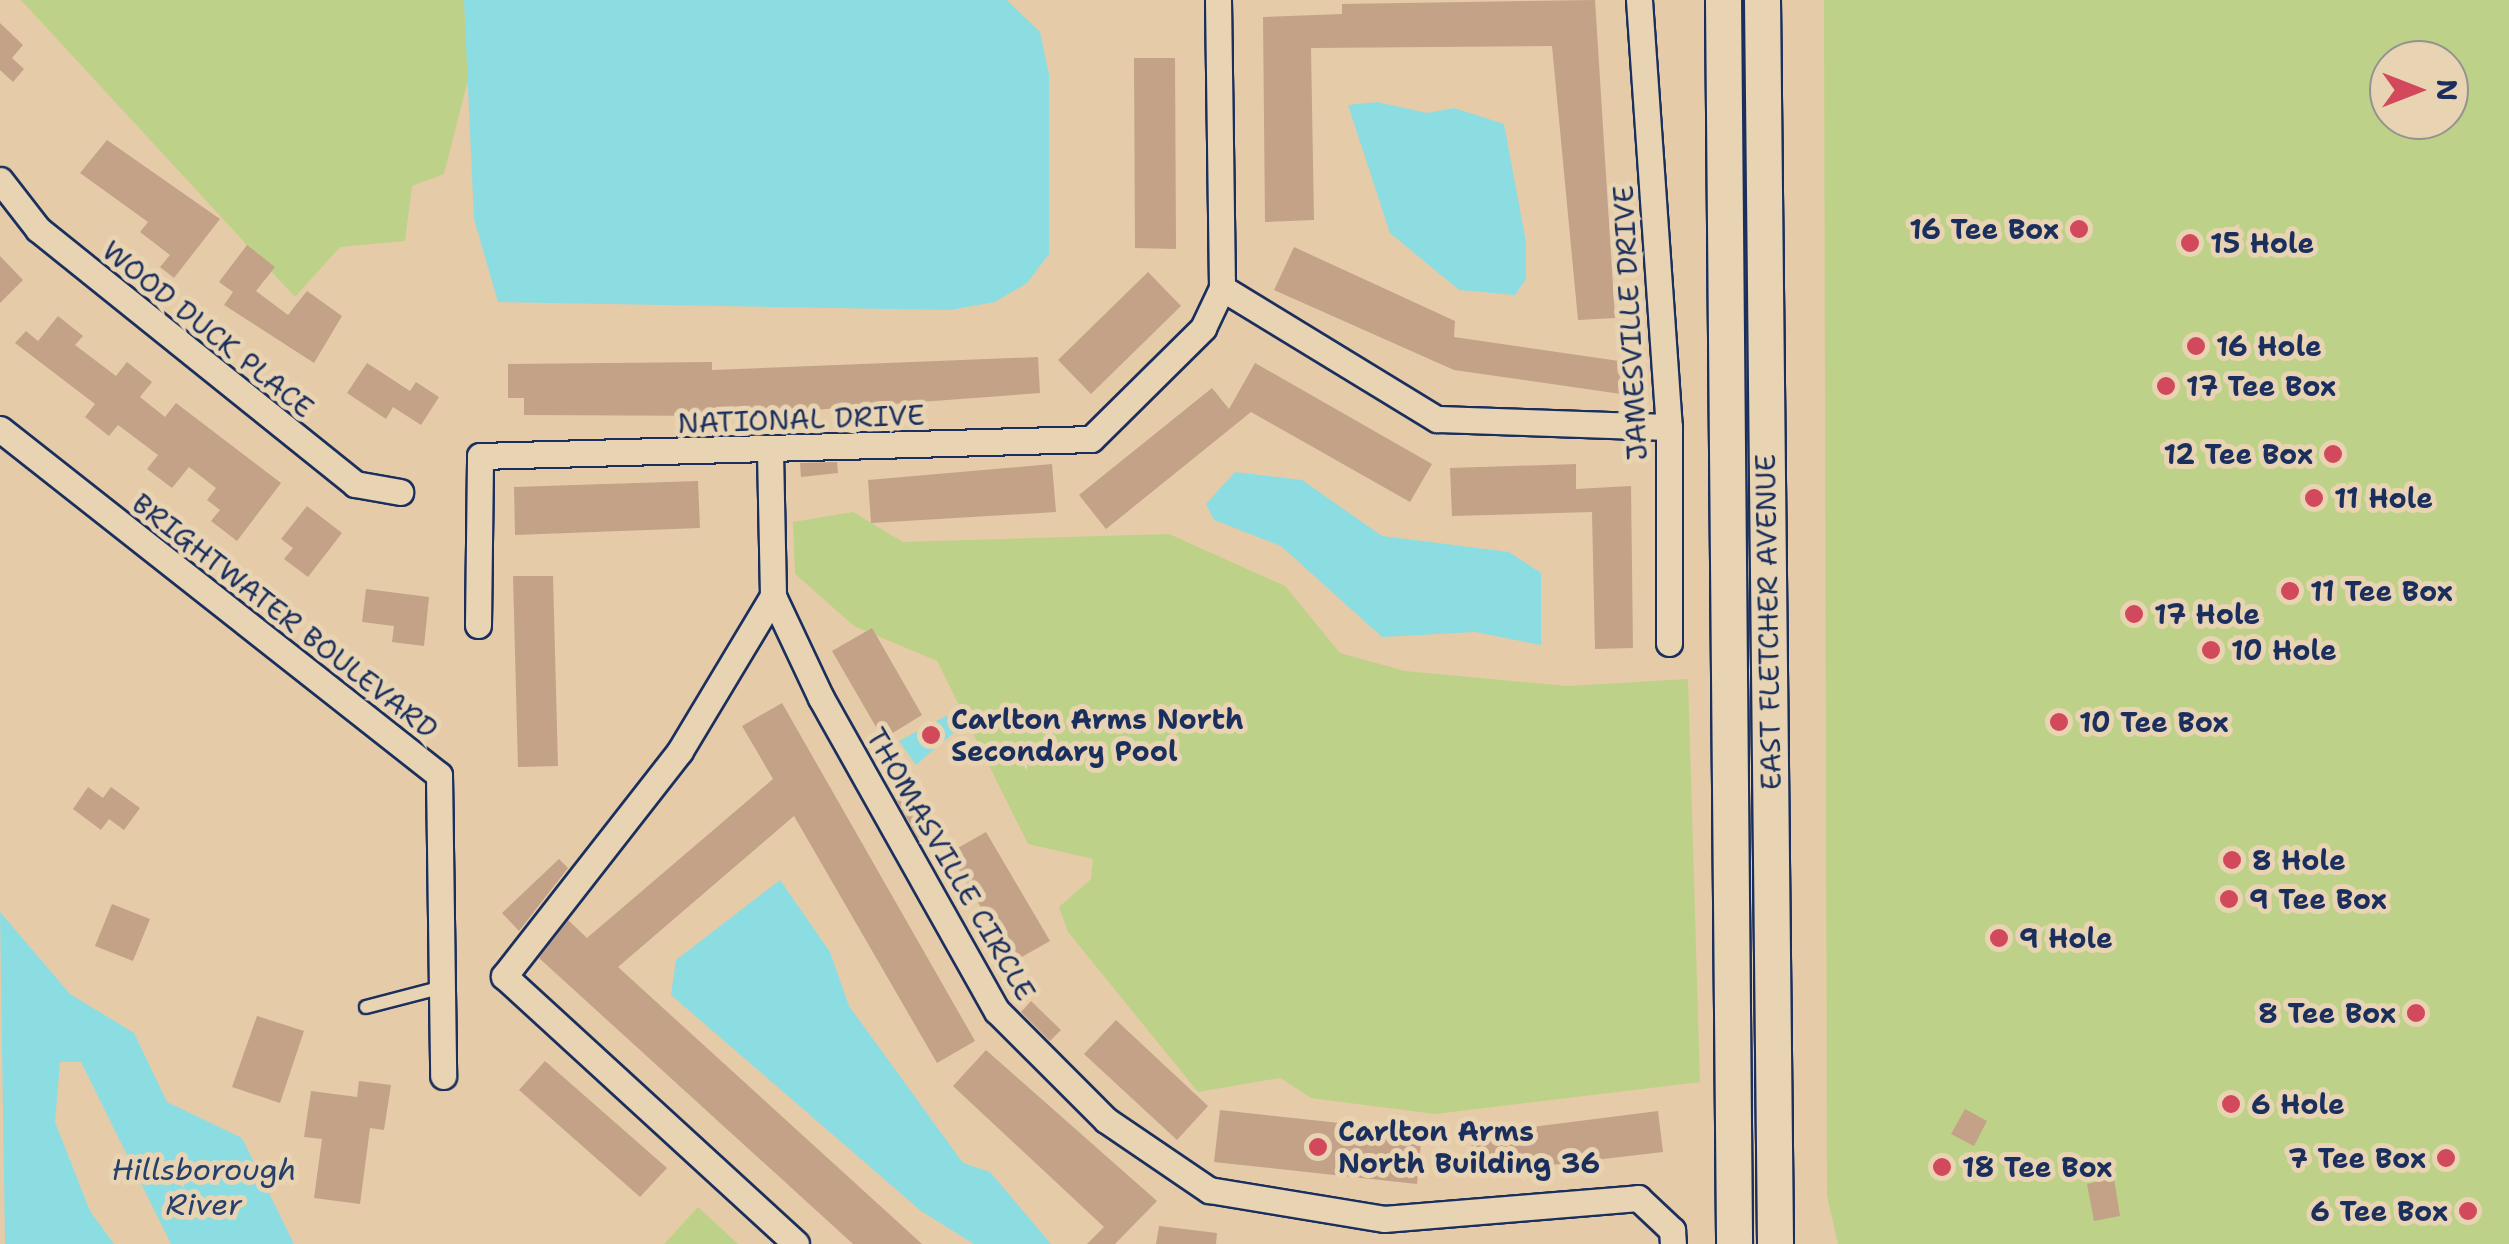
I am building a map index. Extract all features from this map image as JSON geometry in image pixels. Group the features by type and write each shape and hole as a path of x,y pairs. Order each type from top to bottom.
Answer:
{"main road":[{"name":"EAST FLETCHER AVENUE","path":"1723,0 1734,1244"},
{"name":"EAST FLETCHER AVENUE","path":"1762,0 1775,1244"}],"street":[{"path":"1218,0 1222,288 1438,418 1669,427"},
{"name":"JAMESVILLE DRIVE","path":"1639,0 1669,427 1669,643"},
{"name":"WOOD DUCK PLACE","path":"0,180 38,229 356,484 400,492"},
{"name":"NATIONAL DRIVE","path":"478,625 480,456 770,452 1091,439 1204,328 1222,288"},
{"name":"BRIGHTWATER BOULEVARD","path":"0,429 439,776 443,1076"},
{"name":"THOMASVILLE CIRCLE","path":"770,452 773,596 996,1011 1106,1120 1210,1190 1384,1220 1638,1198 1672,1230 1672,1244"},
{"path":"773,596 680,751 504,976 796,1244"}],"lane":[{"path":"1726,490 1767,490"},
{"path":"366,1007 442,987"}],"green space":[{"path":"21,0 464,0 469,76 444,174 412,186 405,241 340,247 295,297"},
{"path":"1824,0 2509,0 2509,1244 1838,1244 1827,1196"},
{"path":"853,512 903,542 1169,534 1285,586 1340,653 1405,671 1567,686 1688,679 1700,1082 1435,1114 1311,1098 1280,1078 1198,1092 1068,932 1059,907 1091,879 1093,859 1028,844 937,661 854,626 795,574 793,522"},
{"path":"698,1207 738,1244 664,1244"}],"water":[{"path":"464,0 1007,0 1040,32 1049,75 1049,254 1027,283 995,302 950,310 498,302 474,219"},
{"path":"1377,102 1427,113 1454,108 1504,124 1526,242 1526,279 1515,295 1459,290 1390,233 1348,105"},
{"path":"1235,472 1302,480 1382,536 1509,552 1541,573 1541,645 1475,632 1382,637 1281,546 1214,520 1206,504"},
{"name":"Carlton Arms North Secondary Pool","path":"948,715 958,729 916,765 899,741"},
{"path":"780,880 830,952 849,1006 963,1163 990,1172 1051,1244 974,1244 921,1211 671,995 676,960"},
{"name":"Hillsborough River","path":"0,912 70,994 134,1033 167,1102 242,1138 294,1244 171,1244 81,1062 60,1062 55,1122 90,1211 114,1244 5,1244"}],"building":[{"path":"1595,0 1615,318 1578,320 1552,46 1311,48 1314,220 1265,222 1263,17 1342,14 1342,4"},
{"path":"0,23 23,45 12,58 24,69 13,82 0,70"},
{"path":"1134,58 1175,58 1176,249 1135,248"},
{"path":"107,140 220,219 174,278 160,267 170,255 140,232 148,222 80,173"},
{"path":"247,245 275,267 256,291 288,315 307,291 342,316 314,363 224,305 233,292 219,282"},
{"path":"1294,247 1455,321 1454,337 1626,362 1621,394 1454,370 1274,290"},
{"path":"0,256 23,280 0,303"},
{"path":"1148,272 1181,306 1091,394 1058,360"},
{"path":"58,316 83,336 75,345 116,376 127,362 152,382 140,397 165,417 176,403 281,483 237,541 211,521 220,510 207,500 216,488 189,467 172,488 147,469 158,455 118,425 109,436 85,417 95,404 15,343 26,331 38,341"},
{"path":"1038,357 1040,393 733,416 524,415 524,398 508,398 508,364 712,362 712,370"},
{"path":"367,363 410,391 416,382 439,397 421,425 393,407 386,419 347,393"},
{"path":"1255,363 1432,464 1410,502 1251,412 1106,529 1079,495 1212,388 1229,409"},
{"path":"837,462 838,473 801,477 800,463"},
{"path":"1052,464 1056,512 871,523 868,480"},
{"path":"1576,464 1576,489 1631,486 1633,648 1595,649 1592,512 1452,516 1450,468"},
{"path":"698,481 700,528 515,535 514,487"},
{"path":"307,506 342,533 308,577 284,559 293,548 281,539"},
{"path":"513,576 553,576 558,766 518,767"},
{"path":"366,589 429,597 424,646 392,642 394,626 362,622"},
{"path":"872,628 922,715 883,739 832,651"},
{"path":"782,703 975,1041 937,1063 794,816 618,967 922,1244 853,1244 539,958 568,920 587,938 773,779 742,726"},
{"path":"88,787 103,798 111,787 140,808 124,830 109,819 101,830 73,809"},
{"path":"906,788 931,831 918,838 894,795"},
{"path":"986,832 1050,941 1013,962 949,853"},
{"path":"559,859 568,868 519,931 502,913"},
{"path":"112,904 150,919 133,961 95,946"},
{"path":"1031,1001 1061,1030 1050,1041 1021,1012"},
{"path":"257,1016 304,1031 280,1103 232,1087"},
{"path":"1116,1020 1208,1106 1177,1140 1084,1054"},
{"path":"986,1050 1157,1201 1115,1244 1087,1244 1104,1227 953,1086"},
{"path":"545,1061 667,1168 640,1197 519,1090"},
{"path":"359,1081 391,1085 384,1130 370,1128 360,1204 314,1198 322,1139 304,1137 311,1091 357,1097"},
{"path":"1965,1109 1987,1121 1974,1146 1951,1134"},
{"name":"Carlton Arms North Building 36","path":"1220,1110 1422,1132 1417,1184 1214,1162"},
{"path":"1658,1111 1663,1152 1476,1174 1470,1135"},
{"path":"2114,1178 2120,1216 2094,1221 2087,1184"},
{"path":"1159,1226 1217,1233 1216,1244 1156,1244"}],"place":[{"name":"16 Tee Box","path":"2079,229"},
{"name":"15 Hole","path":"2190,243"},
{"name":"16 Hole","path":"2196,346"},
{"name":"17 Tee Box","path":"2166,386"},
{"name":"12 Tee Box","path":"2333,454"},
{"name":"11 Hole","path":"2314,498"},
{"name":"11 Tee Box","path":"2290,591"},
{"name":"17 Hole","path":"2134,614"},
{"name":"10 Hole","path":"2211,650"},
{"name":"10 Tee Box","path":"2059,722"},
{"name":"Carlton Arms North Secondary Pool","path":"931,735"},
{"name":"8 Hole","path":"2232,860"},
{"name":"9 Tee Box","path":"2229,899"},
{"name":"9 Hole","path":"1999,938"},
{"name":"8 Tee Box","path":"2416,1013"},
{"name":"6 Hole","path":"2231,1104"},
{"name":"Carlton Arms North Building 36","path":"1318,1147"},
{"name":"7 Tee Box","path":"2446,1158"},
{"name":"18 Tee Box","path":"1942,1167"},
{"name":"6 Tee Box","path":"2468,1211"}]}
